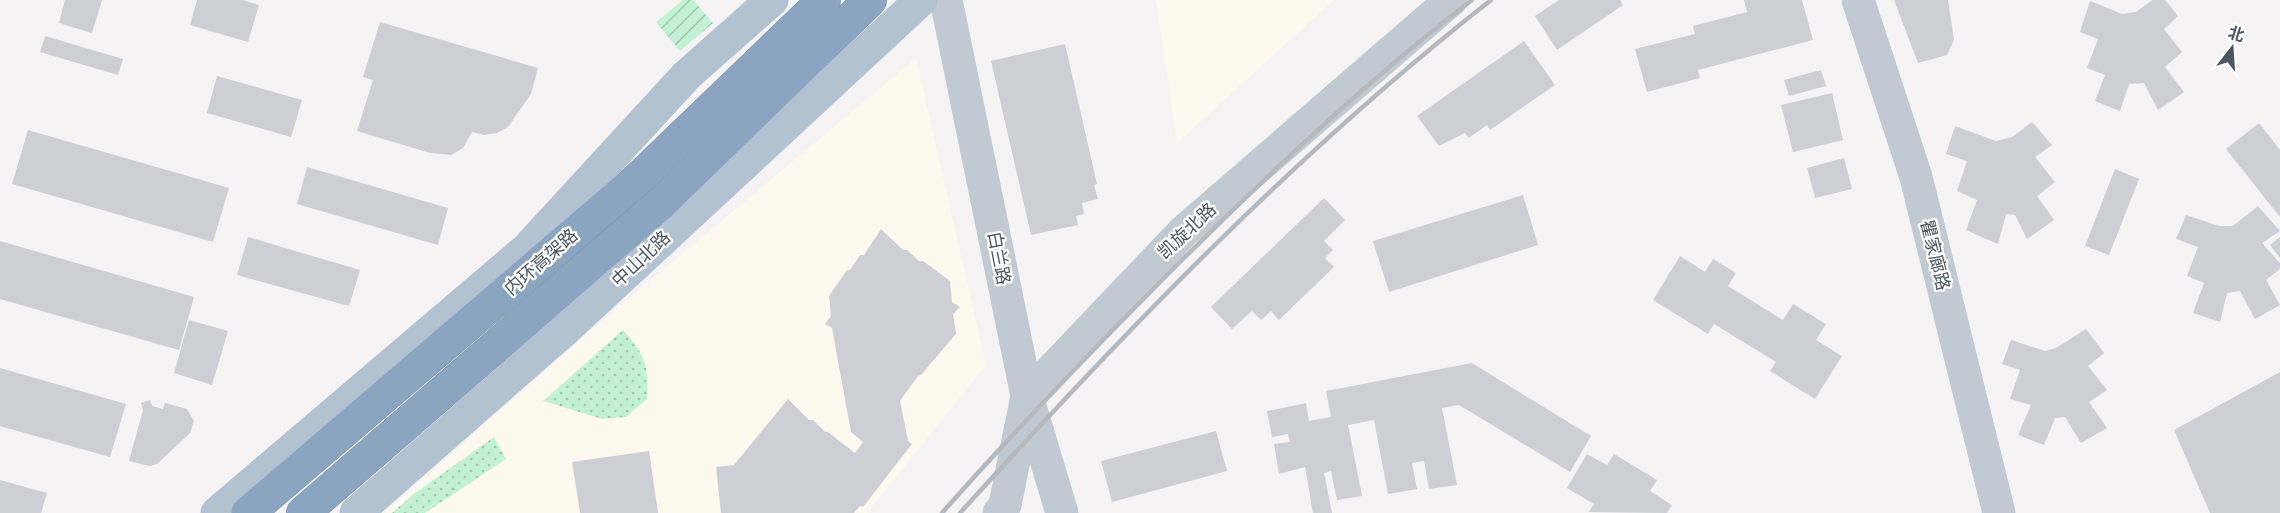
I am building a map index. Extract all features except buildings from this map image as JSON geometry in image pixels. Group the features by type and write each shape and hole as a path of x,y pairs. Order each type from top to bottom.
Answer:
{"highway":[{"name":"内环高架路","path":"248,513 638,179 824,0"},
{"name":"内环高架路","path":"303,513 660,204 870,0"},
{"path":"233,513 317,454"}],"main road":[{"path":"218,513 527,249 687,75 772,0"},
{"name":"中山北路","path":"356,513 568,327 921,0"}],"street":[{"name":"白兰路","path":"946,0 1026,396 1062,513"},
{"name":"凯旋北路","path":"1026,396 1183,232 1451,0"},
{"name":"瞿家廊路","path":"1858,0 1916,177 1999,513"},
{"path":"999,513 1005,505 1026,396"}],"shaded area":[{"path":"1156,0 1334,0 1177,143"},
{"path":"916,58 986,365 867,513 385,513 582,338"}],"green space":[{"path":"683,0 693,0 713,23 680,51 656,22"},
{"path":"623,330 644,361 647,399 626,417 602,419 543,401"},
{"path":"494,437 506,459 425,513 392,513 415,493"}],"railway":[{"path":"942,513 1060,385 1217,226 1359,93 1472,0"},
{"path":"960,513 1085,377 1281,181 1419,58 1491,0"}]}
